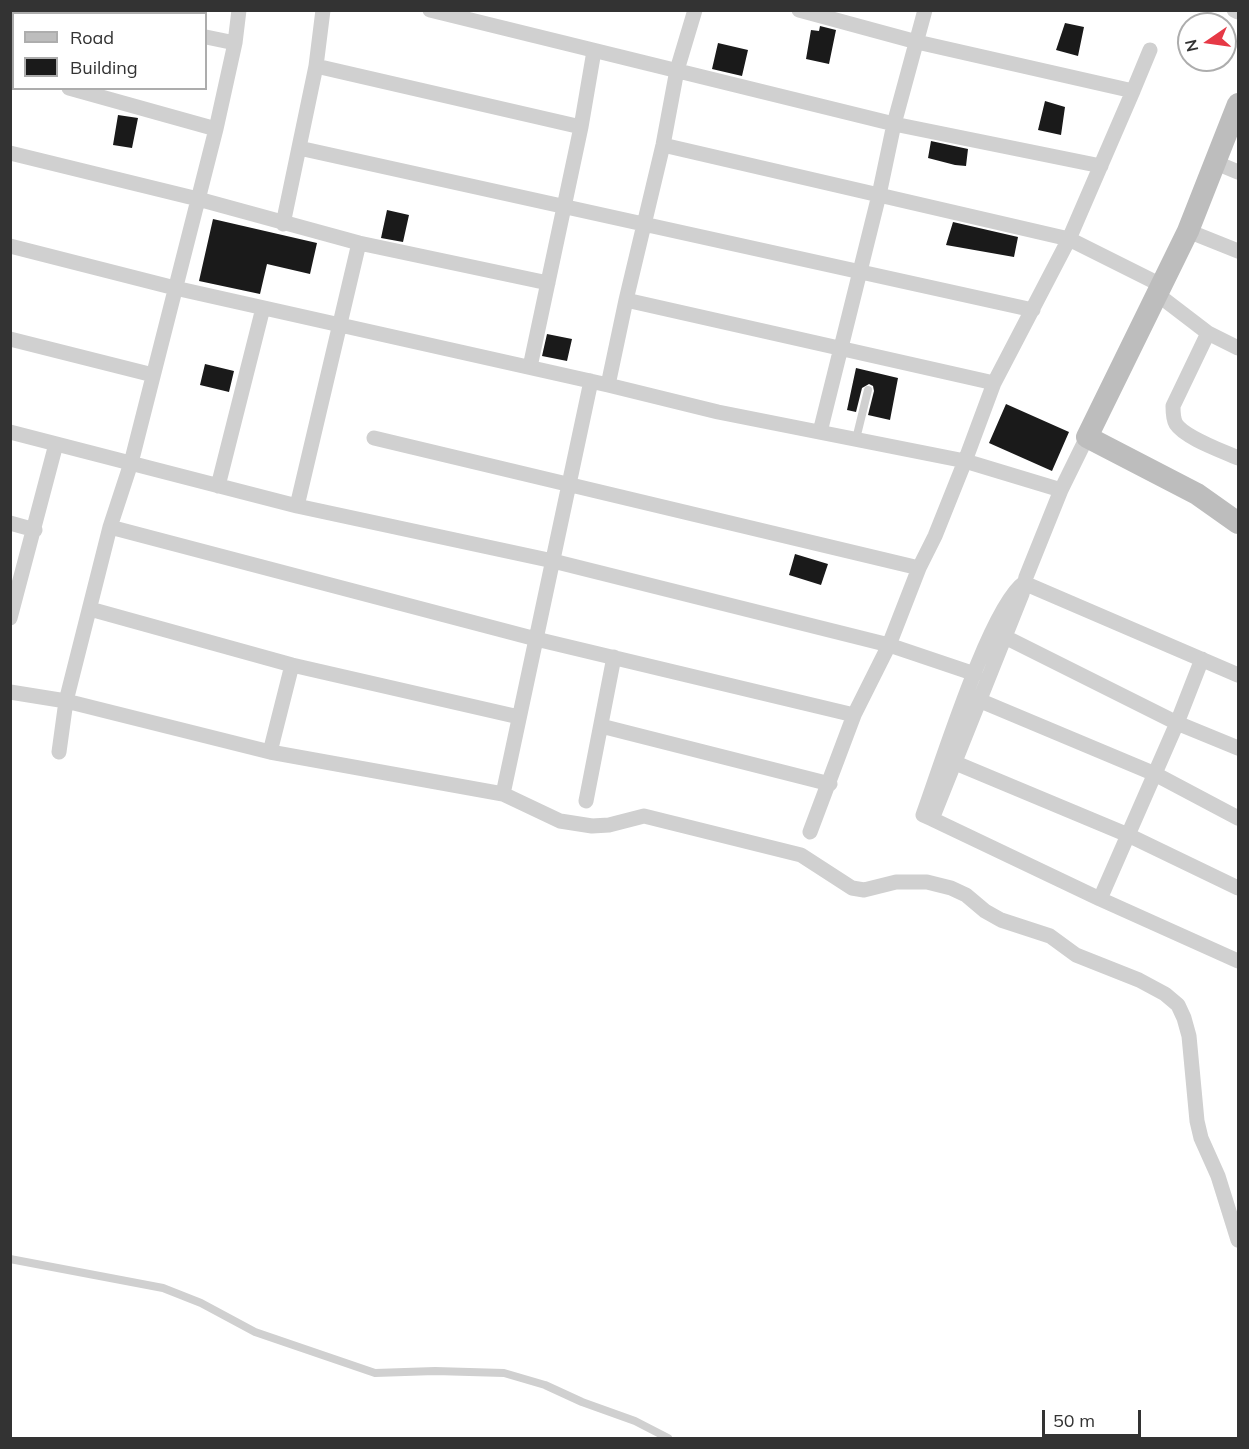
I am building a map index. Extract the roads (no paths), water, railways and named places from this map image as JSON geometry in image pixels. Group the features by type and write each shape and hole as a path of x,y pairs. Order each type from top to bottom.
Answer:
{"street":[{"path":"59,752 66,701 110,527 131,463 216,129 235,43 239,10"},
{"path":"283,224 316,66 323,10"},
{"path":"430,10 894,124 1101,166"},
{"path":"608,385 663,145 677,70 695,10"},
{"path":"799,10 917,42 1133,91"},
{"path":"820,432 879,195 894,124 925,10"},
{"path":"207,37 235,43"},
{"path":"810,832 830,784 854,715 889,645 965,461 994,383 1069,238 1150,50"},
{"path":"530,367 581,127 594,51"},
{"path":"316,66 581,127"},
{"path":"76,90 216,129"},
{"path":"1239,104 1188,231 1061,490 1024,583 1015,589 949,760 923,815 1100,899 1239,961"},
{"path":"663,145 1069,238 1159,290 1208,333 1239,348"},
{"path":"298,148 1033,310"},
{"path":"10,153 359,243 548,283"},
{"path":"1214,162 1239,172"},
{"path":"1188,231 1239,251"},
{"path":"297,506 359,243"},
{"path":"10,246 175,288 718,411 965,461 1061,490"},
{"path":"626,300 994,383"},
{"path":"218,486 263,308"},
{"path":"1208,333 1173,406 1174,417 1176,424 1189,435 1239,458"},
{"path":"10,339 153,375"},
{"path":"503,794 591,381"},
{"path":"10,432 297,506 554,561 889,645 975,674"},
{"path":"1087,437 1197,494 1239,523"},
{"path":"374,438 919,568"},
{"path":"10,618 56,444"},
{"path":"10,523 35,530"},
{"path":"110,527 536,639 854,715"},
{"path":"1024,583 1239,675"},
{"path":"90,609 292,665 519,717"},
{"path":"973,698 975,674 998,633"},
{"path":"998,633 1177,723 1239,748"},
{"path":"586,801 614,657"},
{"path":"1100,899 1177,723 1202,659"},
{"path":"270,752 292,665"},
{"path":"10,692 66,701 270,752 503,794 560,821 592,826 609,825 644,816 801,855 852,888 864,890 896,882 927,882 951,888 966,895 985,911 1001,920 1050,936 1076,955 1139,980 1165,994 1178,1005 1189,1036 1197,1121 1201,1138 1218,1176 1239,1240"},
{"path":"973,698 1155,774 1239,818"},
{"path":"601,726 830,784"},
{"path":"949,760 1128,835 1239,888"}],"lane":[{"path":"856,439 868,390"},
{"path":"10,1259 163,1288 201,1303 263,1336 375,1373 435,1371 504,1373 545,1385 582,1402 636,1420 668,1438"}]}
